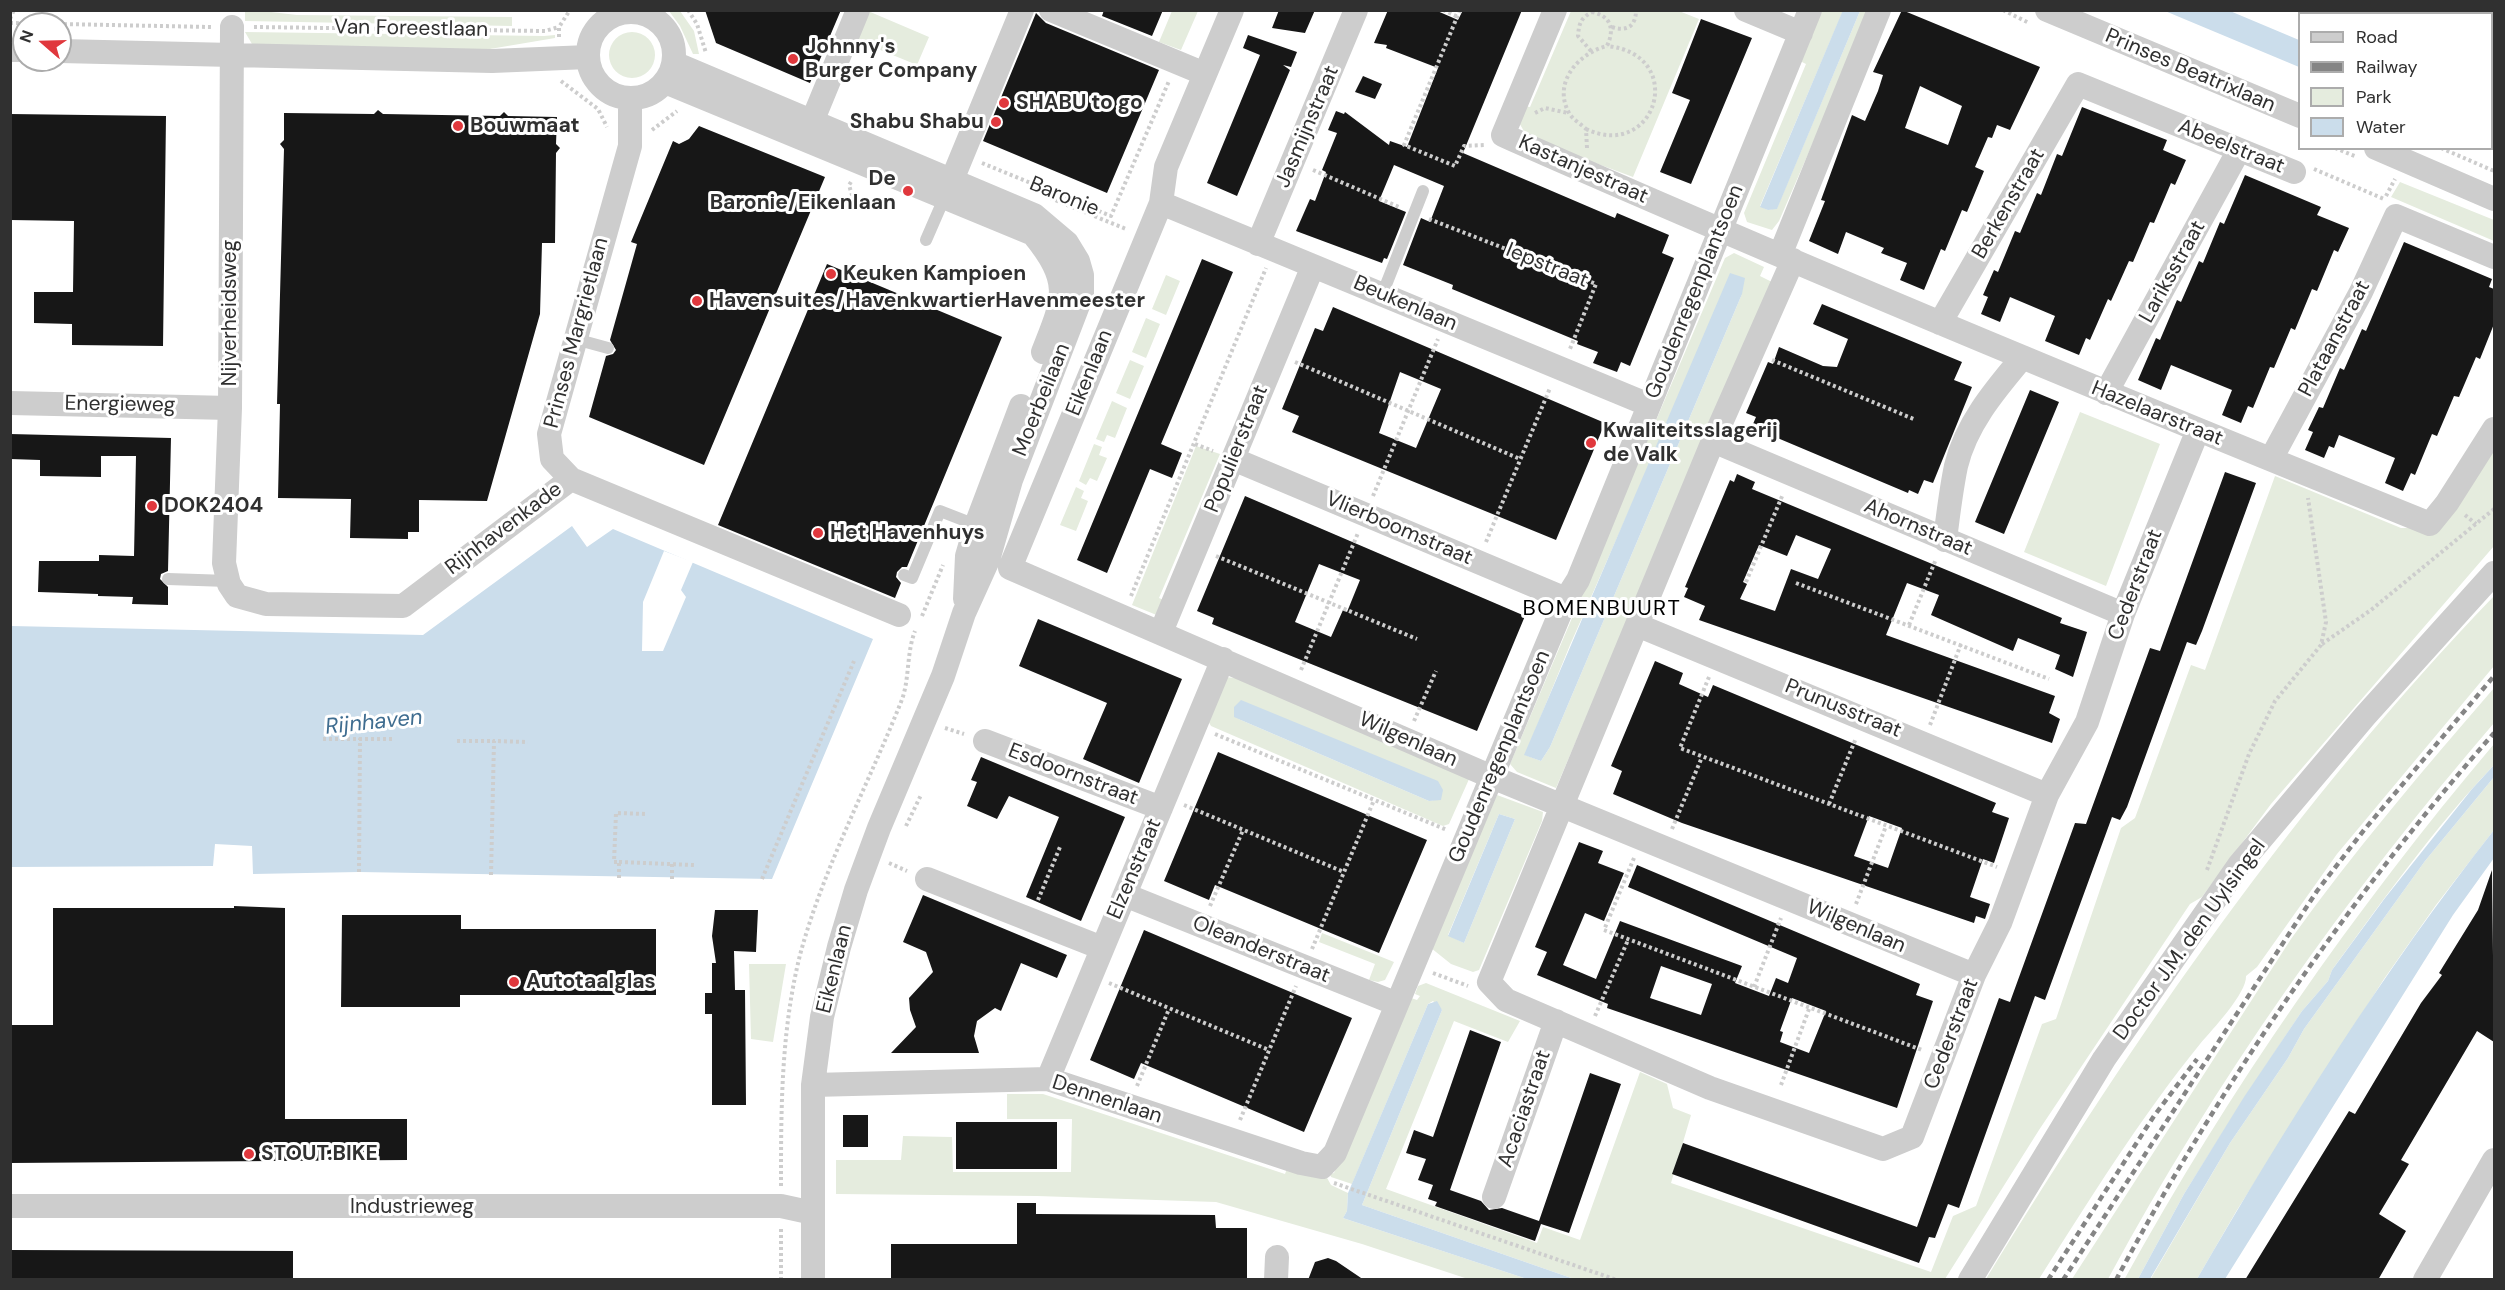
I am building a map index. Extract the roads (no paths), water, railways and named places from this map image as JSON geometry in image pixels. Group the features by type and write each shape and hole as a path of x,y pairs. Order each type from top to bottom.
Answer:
{"street":[{"path":"808,130 858,10"},
{"path":"948,189 1022,10"},
{"path":"1051,10 1206,74"},
{"name":"Eikenlaan","path":"1010,568 1161,203 1166,167 1232,10"},
{"name":"Jasmijnstraat","path":"1266,247 1294,162 1356,10"},
{"name":"Kastanjestraat","path":"1555,10 1509,137 1720,231"},
{"path":"1746,10 1801,33"},
{"name":"Goudenregenplantsoen","path":"1322,1167 1335,1153 1566,599 1578,580 1810,10"},
{"path":"1563,805 1752,351 1879,10"},
{"name":"Prinses Beatrixlaan","path":"2047,10 2298,116"},
{"path":"626,11 650,13 671,38 669,73 653,92 630,98 614,95 601,86 591,72 588,57 591,38 608,18 626,11"},
{"name":"Nijverheidsweg","path":"232,27 230,408 224,562 232,589"},
{"name":"Van Foreestlaan","path":"72,51 492,61 588,57"},
{"name":"Moerbeilaan","path":"669,73 701,74 808,130 948,189 1033,234 1057,266 1062,289 1060,309 976,525 967,556 964,614"},
{"name":"Abeelstraat","path":"2078,84 2294,172"},
{"name":"Berkenstraat","path":"1940,323 2078,84"},
{"name":"Prinses Margrietlaan","path":"571,479 552,459 549,434 630,146 630,98"},
{"name":"Lariksstraat","path":"2106,393 2239,150"},
{"path":"2386,150 2419,157 2494,198"},
{"name":"Moerbeilaan","path":"944,676 964,614 988,560 1011,480 1042,394 1076,315 1082,295 1082,275 1067,243 1034,215 948,189"},
{"name":"Beukenlaan","path":"1161,203 1649,405"},
{"name":"Plataanstraat","path":"2271,459 2361,292 2396,216 2494,257"},
{"name":"Hazelaarstraat","path":"1720,231 1786,257 2021,359 2430,524 2447,503 2494,429"},
{"name":"Populierstraat","path":"1161,632 1312,266"},
{"path":"1945,540 1956,464 1968,433 1991,395 2021,359"},
{"name":"Energieweg","path":"10,403 230,408"},
{"name":"Cederstraat","path":"1563,805 1489,982 1506,1000 1710,1088 1883,1149 1912,1137 1974,975 2000,922 2047,795 2087,722 2123,614 2199,430"},
{"name":"Ahornstraat","path":"1713,441 2123,614"},
{"name":"Vlierboomstraat","path":"1233,459 1566,599"},
{"name":"Rijnhavenkade","path":"232,589 266,603 404,606 571,479 899,615"},
{"name":"Wilgenlaan","path":"1010,568 1492,777 1974,975"},
{"name":"Doctor J.M. den Uylsingel","path":"1970,1280 2104,1059 2239,865 2365,716 2494,573"},
{"name":"Prunusstraat","path":"1637,625 1865,717 2047,795"},
{"name":"Elzenstraat","path":"1048,1079 1223,659"},
{"name":"Eikenlaan","path":"813,1280 813,1085 822,1017 856,890 944,676"},
{"name":"Esdoornstraat","path":"985,741 1163,803"},
{"path":"927,879 1102,948"},
{"name":"Oleanderstraat","path":"1125,895 1397,1004"},
{"name":"Acaciastraat","path":"1494,1197 1556,1021"},
{"name":"Dennenlaan","path":"813,1085 1048,1079 1301,1163 1322,1167"},
{"path":"2425,1280 2494,1160"},
{"name":"Industrieweg","path":"10,1206 781,1206 813,1212"}],"lane":[{"path":"926,240 948,189"},
{"path":"1382,295 1423,191"},
{"path":"575,339 608,348"},
{"path":"904,575 912,579 940,511 976,525"},
{"path":"168,579 232,589"}],"water":[{"path":"1843,10 1860,11 1777,209 1768,210 1760,207"},
{"path":"2165,11 2230,11 2298,40 2298,67"},
{"path":"1730,273 1745,278 1742,294 1550,747 1541,761 1524,755"},
{"name":"Rijnhaven","path":"572,526 587,547 613,529 873,639 772,879 359,872 253,874 252,846 215,844 213,866 11,867 11,626 423,635"},
{"path":"1241,700 1438,781 1443,790 1441,800 1429,801 1234,717 1234,707"},
{"path":"2494,765 2494,777 2425,861 2304,1029 2288,1058 2230,1143 2150,1279 2138,1279 2184,1194 2244,1097 2302,1011 2328,981 2332,970 2385,898 2472,789"},
{"path":"1499,814 1515,819 1464,943 1448,936"},
{"path":"2494,830 2494,858 2453,915 2225,1279 2197,1279 2301,1106 2375,993 2453,883"},
{"path":"1437,1001 1442,1010 1362,1205 1574,1279 1527,1279 1343,1218 1347,1211 1348,1193 1428,1004"}],"railway":[{"path":"2063,1280 2317,891 2364,830 2494,676"},
{"path":"2116,1280 2199,1135 2290,995 2388,861 2494,733"},
{"path":"2048,1280 2154,1116 2197,1059"}],"place":[{"name":"Johnny's Burger Company","path":"793,59"},
{"name":"SHABU to go","path":"1004,103"},
{"name":"Shabu Shabu","path":"996,122"},
{"name":"Bouwmaat","path":"458,126"},
{"name":"De Baronie/Eikenlaan","path":"908,191"},
{"name":"Keuken Kampioen","path":"831,274"},
{"name":"Havensuites/HavenkwartierHavenmeester","path":"697,301"},
{"name":"Kwaliteitsslagerij de Valk","path":"1591,443"},
{"name":"DOK2404","path":"152,506"},
{"name":"Het Havenhuys","path":"818,533"},
{"name":"Autotaalglas","path":"514,982"},
{"name":"STOUT.BIKE","path":"249,1154"}],"district":[{"name":"BOMENBUURT","path":"1602,609"}]}
